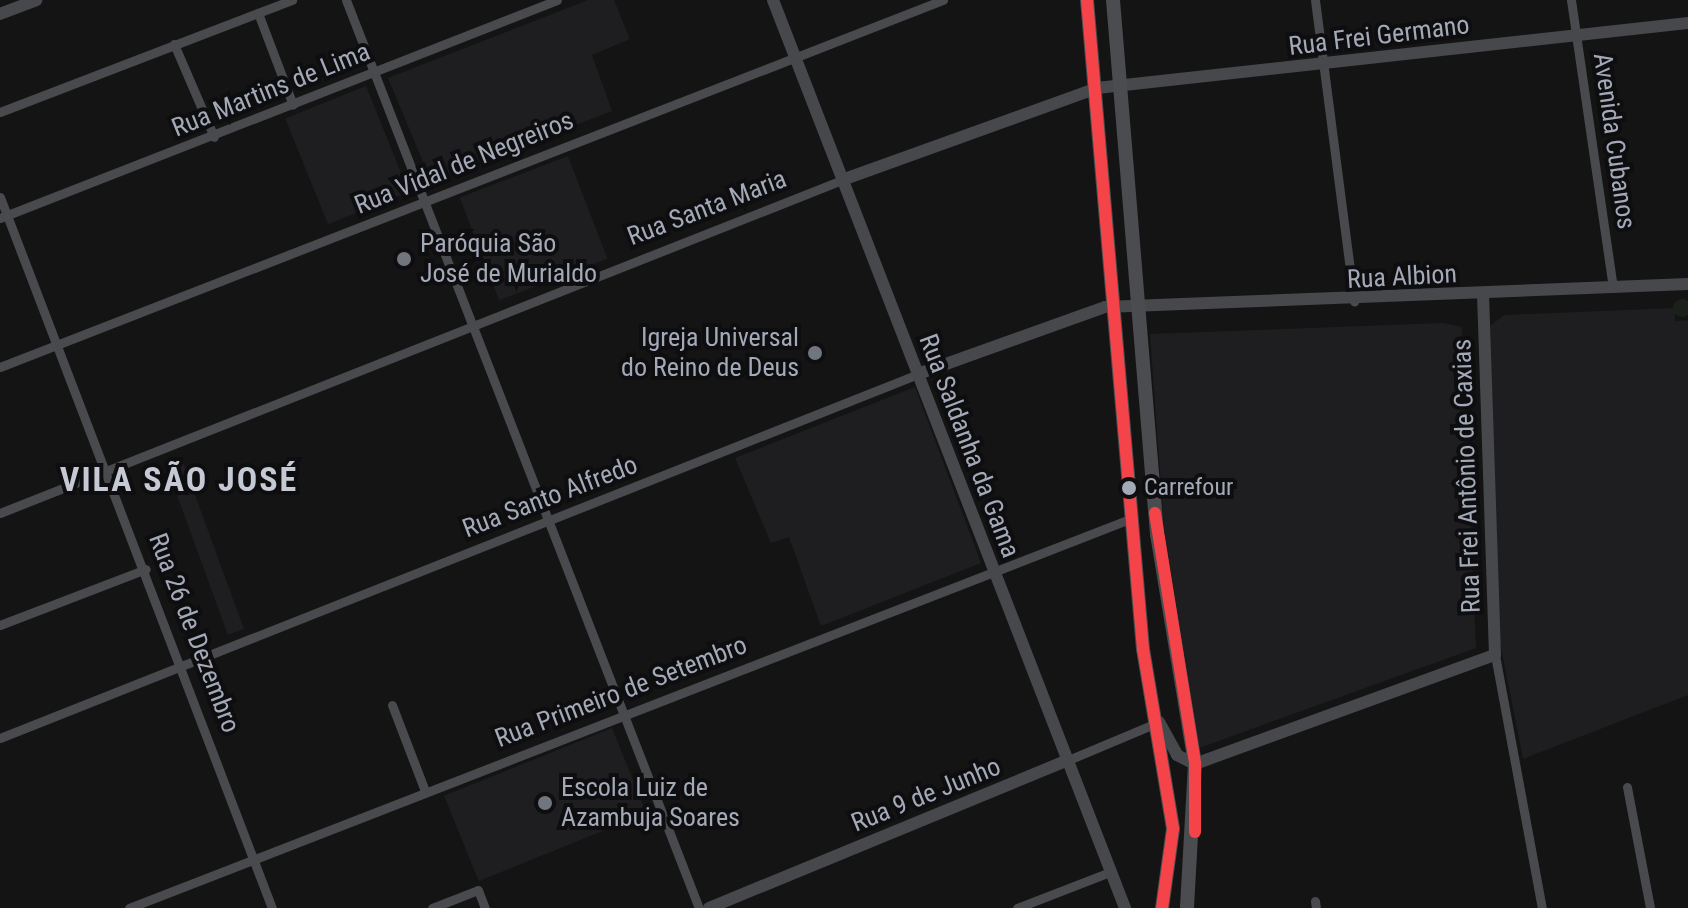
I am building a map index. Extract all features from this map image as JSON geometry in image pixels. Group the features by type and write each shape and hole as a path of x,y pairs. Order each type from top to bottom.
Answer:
{"main road":[{"path":"1087,0 1118,307 1130,519 1143,649 1159,722 1173,829 1162,908"},
{"path":"1113,0 1143,311 1157,534 1195,764 1196,853 1187,908"}],"street":[{"path":"0,14 36,0"},
{"path":"0,112 292,0"},
{"path":"346,0 476,320 622,715 699,908"},
{"name":"Rua Martins de Lima","path":"4,217 557,0"},
{"name":"Rua Saldanha da Gama","path":"773,0 1125,908"},
{"name":"Rua Vidal de Negreiros","path":"0,367 943,0"},
{"path":"1315,0 1354,301"},
{"name":"Avenida Cubanos","path":"1571,0 1613,288"},
{"path":"258,13 293,105"},
{"name":"Rua Frei Germano","path":"1123,89 1688,23"},
{"path":"174,44 214,137"},
{"name":"Rua Santa Maria","path":"0,513 476,320 842,180 1097,88 1123,89"},
{"name":"Rua 26 de Dezembro","path":"0,197 4,217 60,345 109,470 272,908"},
{"name":"Rua Albion","path":"1118,307 1143,311 1688,284"},
{"name":"Rua Frei Antônio de Caxias","path":"1483,295 1495,655"},
{"name":"Rua Santo Alfredo","path":"0,738 918,374 1118,307"},
{"name":"Rua Primeiro de Setembro","path":"129,908 1130,519"},
{"path":"0,625 146,569"},
{"path":"1159,722 1177,755 1195,764 1495,655 1542,908"},
{"path":"392,705 425,791"},
{"name":"Rua 9 de Junho","path":"709,908 1159,722"},
{"path":"1627,787 1650,908"},
{"path":"1017,908 1110,872"},
{"path":"432,908 478,890 485,908"}],"shaded area":[{"path":"588,0 614,0 630,39 592,55 612,111 431,181 388,78"},
{"path":"366,86 409,192 328,224 285,119"},
{"path":"568,156 607,259 499,300 460,198"},
{"path":"1678,299 1686,299 1691,308 1689,315 1678,317 1673,312 1673,304"},
{"path":"1675,308 1675,321 1688,320 1688,695 1523,759 1498,632 1490,326 1504,315"},
{"name":"Carrefour","path":"1443,323 1462,327 1476,648 1199,748 1168,581 1150,334"},
{"path":"915,387 981,563 821,626 789,537 771,543 735,458"},
{"path":"182,459 244,629 228,635 166,465"},
{"name":"Escola Luiz de Azambuja Soares","path":"612,728 646,813 479,881 444,796"}],"transit line":[{"path":"1087,0 1143,649 1173,829 1162,908"},
{"path":"1155,513 1195,764 1195,832"}],"place":[{"name":"Paróquia São José de Murialdo","path":"404,259"},
{"name":"Igreja Universal do Reino de Deus","path":"815,353"},
{"name":"Carrefour","path":"1129,488"},
{"name":"Escola Luiz de Azambuja Soares","path":"545,803"}],"district":[{"name":"VILA SÃO JOSÉ","path":"179,480"}]}
